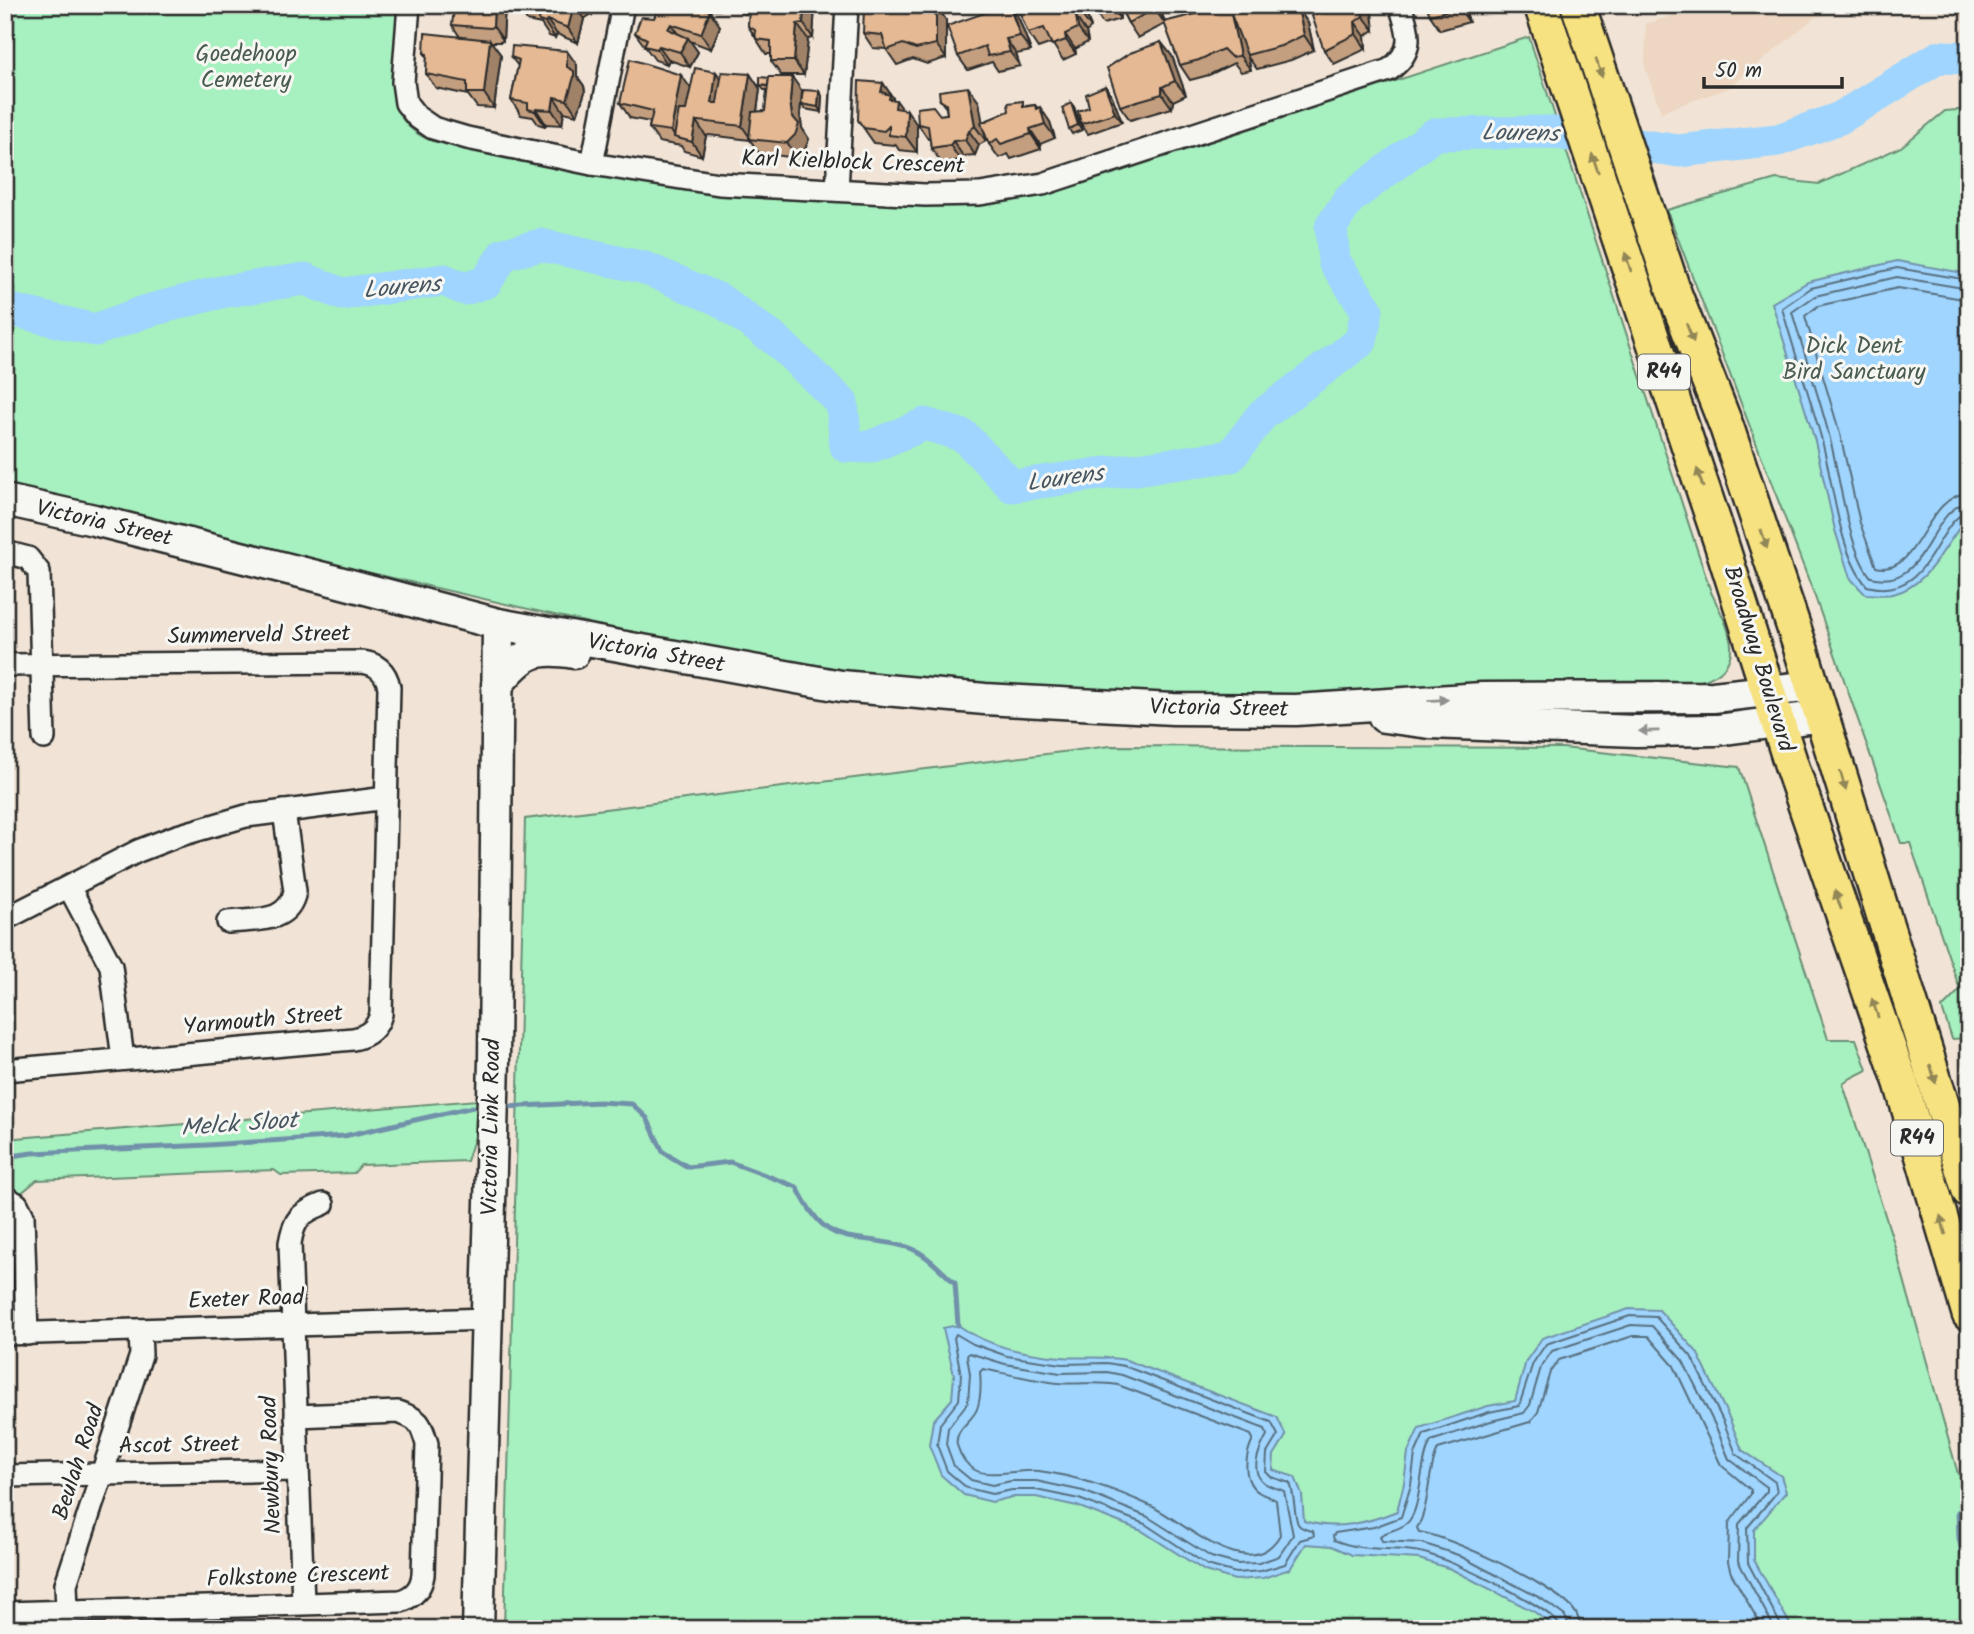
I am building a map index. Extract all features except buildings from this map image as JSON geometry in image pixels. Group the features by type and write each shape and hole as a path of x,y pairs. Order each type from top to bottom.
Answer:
{"main road":[{"name":"Broadway Boulevard","path":"1541,5 1901,1083 1969,1314"},
{"name":"Broadway Boulevard","path":"1578,5 1675,295 1727,428 1818,701 1969,1191"},
{"name":"Victoria Street","path":"5,500 286,568 498,624 841,686 985,699 1173,709 1321,710 1430,723 1636,731 1717,730 1773,706 1818,701"},
{"name":"Victoria Link Road","path":"478,1629 494,1061 498,624"},
{"path":"497,685 516,662 527,654 542,650 602,659 633,660 664,655"}],"street":[{"name":"Karl Kielblock Crescent","path":"409,5 403,82 407,103 417,117 433,128 467,138 592,164 719,184 925,195 980,194 1043,184 1390,70 1397,65 1407,48 1408,29 1401,5"},
{"path":"592,164 623,5"},
{"path":"837,190 847,5"},
{"path":"5,552 28,558 39,572 44,738"},
{"name":"Summerveld Street","path":"5,666 360,662 374,665 384,674 389,687 386,798"},
{"path":"5,919 167,839 246,816 386,798"},
{"name":"Yarmouth Street","path":"5,1070 353,1039 370,1033 376,1027 381,1014 386,798"},
{"path":"228,922 274,918 285,912 293,900 295,891 284,811"},
{"path":"69,887 111,966 123,1059"},
{"path":"5,1197 17,1205 23,1216 27,1334"},
{"name":"Newbury Road","path":"303,1604 290,1243 293,1225 306,1210 323,1204"},
{"name":"Exeter Road","path":"5,1334 488,1319"},
{"name":"Beulah Road","path":"67,1611 66,1584 141,1355 140,1330"},
{"name":"Folkstone Crescent","path":"5,1613 401,1601 408,1598 419,1589 423,1574 427,1444 422,1426 412,1417 398,1412 296,1416"},
{"name":"Ascot Street","path":"6,1476 298,1470"}],"shaded area":[{"path":"1704,5 1866,5 1814,18 1729,88 1661,112 1645,68 1646,24"},
{"path":"1926,5 1969,5 1969,20"}],"green space":[{"name":"Goedehoop Cemetery","path":"5,5 399,5 393,93 395,102 405,123 432,141 685,190 931,206 1020,199 1085,183 1529,37 1711,592 1728,630 1731,654 1726,665 1717,674 1701,681 1701,685 1391,698 1149,699 909,682 759,662 5,489"},
{"name":"Dick Dent Bird Sanctuary","path":"1969,109 1969,1038 1952,1039 1942,1008 1960,990 1910,843 1901,843 1814,594 1667,210 1776,179 1819,184 1901,147 1945,111"},
{"path":"1110,746 1563,748 1739,767 1828,1039 1856,1039 1867,1070 1843,1084 1893,1240 1958,1474 1969,1476 1969,1629 504,1629 525,819"},
{"path":"477,1100 475,1136 467,1161 361,1165 354,1173 281,1175 274,1170 37,1180 20,1194 5,1186 5,1139"},
{"path":"86,1618 87,1629 5,1629 5,1621"}],"water":[{"path":"1897,261 1969,274 1969,516 1936,562 1917,582 1893,594 1865,594 1850,578 1835,530 1815,441 1772,303 1808,282"},
{"path":"1629,1309 1659,1310 1697,1352 1742,1450 1781,1476 1786,1492 1754,1530 1754,1560 1790,1624 1790,1629 1558,1629 1533,1611 1451,1569 1419,1559 1352,1555 1332,1546 1306,1544 1290,1569 1263,1578 1235,1580 1205,1571 1142,1531 1077,1506 1036,1497 1012,1497 992,1502 964,1495 941,1475 929,1445 933,1421 952,1399 954,1375 943,1328 958,1325 994,1344 1034,1354 1126,1360 1277,1417 1286,1436 1274,1455 1273,1470 1295,1477 1302,1495 1304,1521 1328,1525 1363,1522 1397,1511 1408,1452 1419,1428 1488,1406 1515,1401 1526,1361 1542,1338"}],"waterway":[{"name":"Lourens","path":"5,311 11,310 95,330 147,311 221,292 305,279 342,294 444,280 464,289 486,282 504,254 541,245 645,268 720,300 777,341 842,403 846,446 870,447 925,424 964,436 1012,486 1231,456 1262,415 1361,341 1367,310 1334,261 1331,227 1349,199 1435,134 1548,132 1679,151 1778,140 1840,118 1939,57 1969,58"},
{"name":"Melck Sloot","path":"504,1107 599,1102 632,1104 647,1118 663,1152 688,1167 730,1162 797,1187 808,1208 819,1222 830,1230 854,1238 907,1247 920,1253 955,1283 958,1325"},
{"name":"Melck Sloot","path":"5,1157 32,1153 344,1136 473,1107"},
{"path":"1969,1504 1958,1512 1959,1538 1969,1581"}]}
